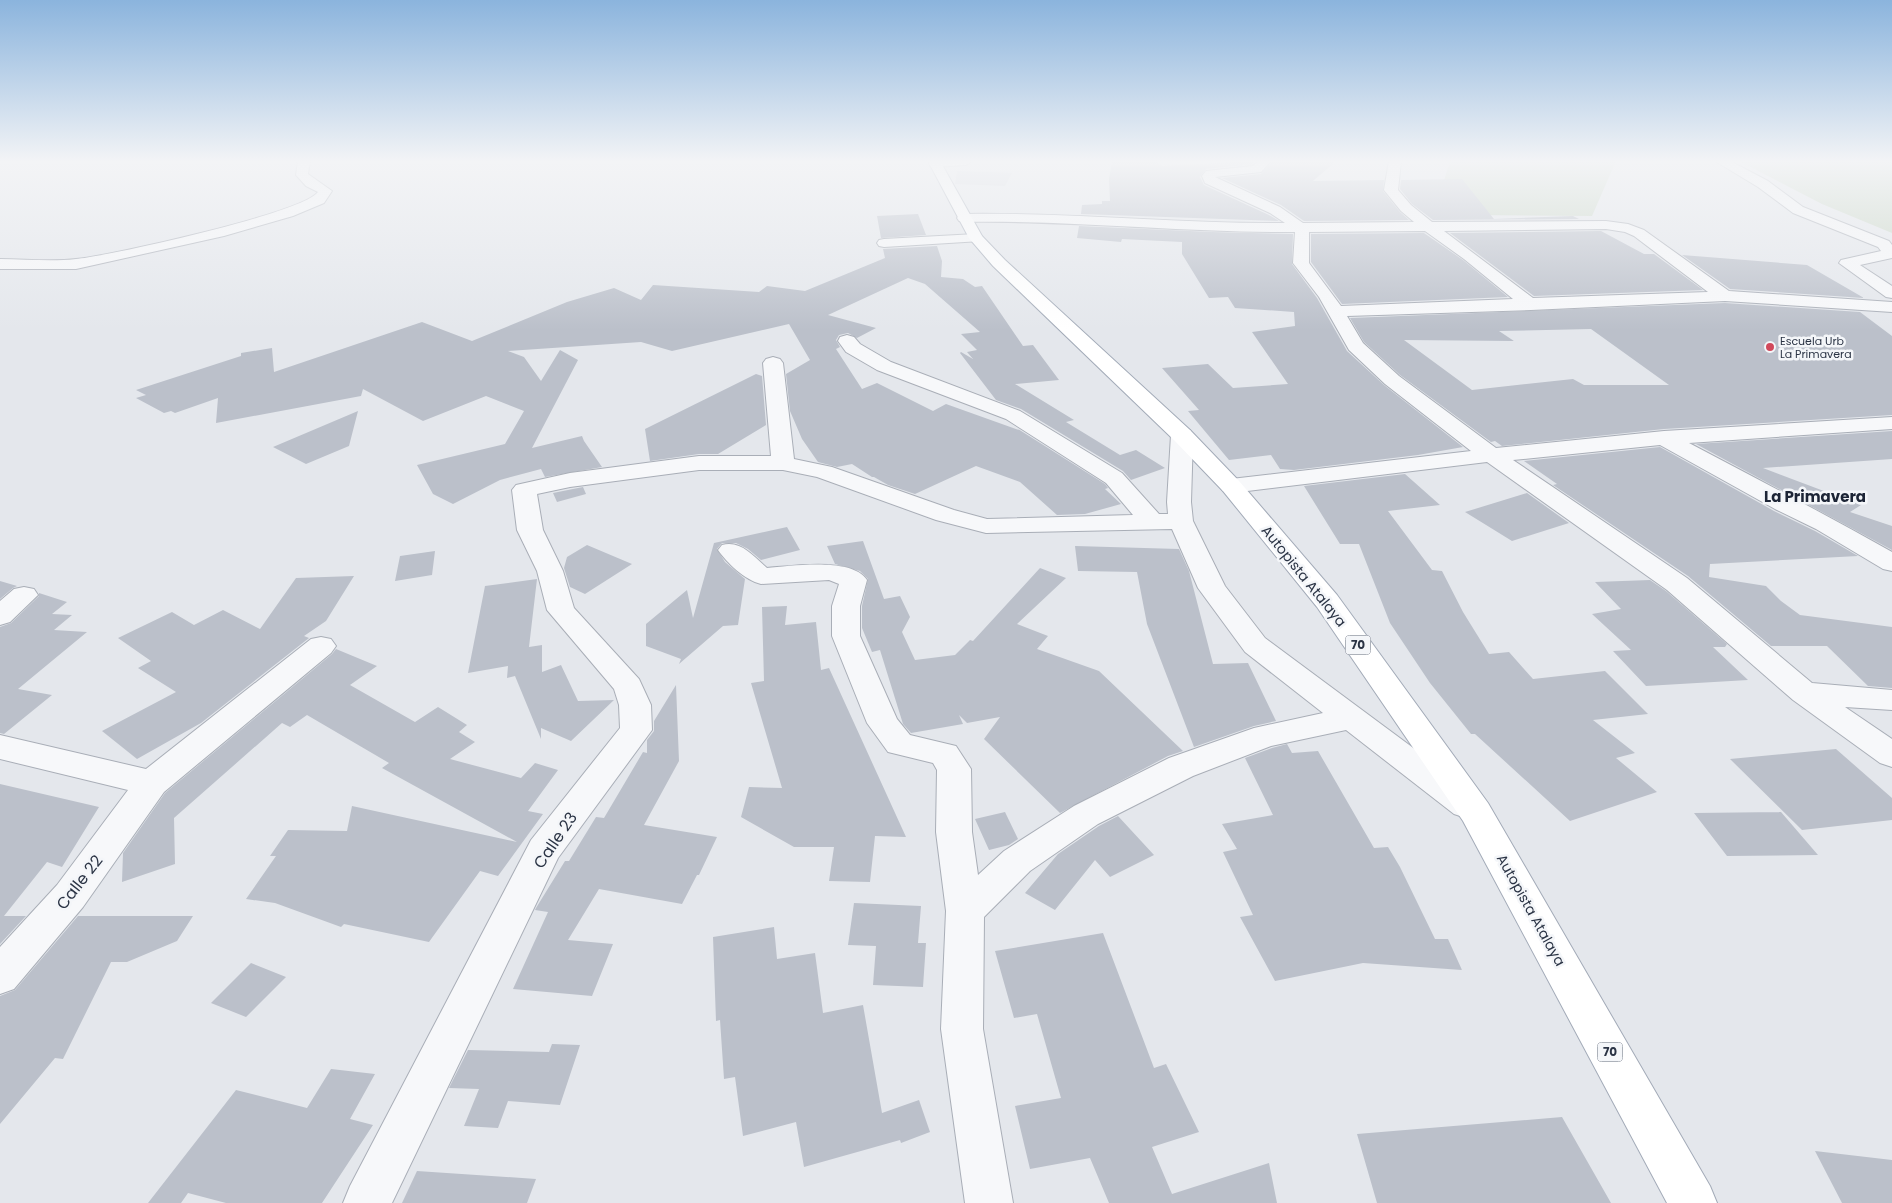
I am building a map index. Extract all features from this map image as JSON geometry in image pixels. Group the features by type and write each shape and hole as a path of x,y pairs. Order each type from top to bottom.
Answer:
{"main road":[{"name":"Autopista Atalaya","path":"964,218 976,238 999,262 1182,435 1231,486 1327,601 1476,812 1693,1203"}],"street":[{"path":"0,264 76,264 224,232 274,217"},
{"path":"964,218 1012,217"},
{"path":"1039,217 1159,218 1231,228 1302,229 1426,225 1606,225 1628,228 1639,233 1724,296"},
{"path":"1285,217 1302,229"},
{"path":"1417,217 1462,250 1531,305"},
{"path":"1816,217 1884,244 1890,254 1847,262 1892,293"},
{"path":"1302,229 1302,263 1336,311 1356,346 1392,380 1491,455 1677,584 1804,693 1892,755"},
{"path":"884,243 976,238"},
{"path":"1336,311 1531,305 1724,296 1892,307"},
{"path":"847,341 853,348 884,366 1013,415 1114,478 1153,522"},
{"path":"773,363 783,463 824,472 945,515 986,526 1181,521"},
{"path":"1231,486 1491,455 1664,438 1892,423"},
{"path":"1182,435 1179,502 1181,521 1212,588 1255,646 1476,812"},
{"path":"1664,438 1784,504 1825,524 1892,563"},
{"name":"Calle 23","path":"367,1203 544,850 636,730 635,705 628,686 561,610 550,571 530,530 524,490 570,480 699,463 783,463"},
{"path":"730,550 761,576 831,572 854,580 846,606 846,636 883,723 899,744 944,754 954,769 954,832 965,911 962,1029 989,1203"},
{"path":"0,616 24,595"},
{"name":"Calle 22","path":"0,976 70,896 152,783 321,646"},
{"path":"1804,693 1892,700"},
{"path":"965,911 1017,861 1086,814 1182,767 1256,739 1351,718"},
{"path":"0,747 152,783"}],"green space":[{"path":"1854,217 1892,217 1892,233"}],"building":[{"path":"877,217 919,217 926,235 881,238"},
{"path":"1170,217 1273,217 1279,221"},
{"path":"1298,217 1406,217 1409,220 1304,221"},
{"path":"1429,217 1493,217 1494,219 1575,217 1579,219 1433,220"},
{"path":"1079,226 1293,234 1292,264 1317,298 1347,351 1384,385 1463,447 1418,455 1294,470 1280,469 1271,455 1229,460 1188,411 1199,410 1162,368 1208,364 1233,388 1288,384 1252,332 1295,326 1294,312 1235,308 1228,297 1209,298 1182,254 1182,242 1122,239 1121,242 1077,238"},
{"path":"1601,231 1644,254 1654,254 1703,290 1534,296 1450,233"},
{"path":"1424,233 1463,260 1508,297 1342,304 1311,262 1311,234"},
{"path":"937,246 942,261 941,277 963,279 975,287 982,286 1023,346 1033,345 1059,380 1015,384 1074,420 1066,422 1120,455 1136,450 1165,468 1131,480 1123,471 1021,409 996,400 960,353 973,359 967,352 977,350 961,334 980,332 925,284 908,278 828,315 876,328 857,338 848,333 839,335 836,340 840,347 836,349 862,389 877,383 933,411 946,404 1018,429 1105,484 1108,488 1105,489 1121,504 1085,514 1057,515 1020,482 976,466 915,494 888,485 852,464 837,467 818,462 802,439 790,411 786,374 810,360 789,324 672,351 641,342 508,351 524,357 541,381 560,350 578,360 532,448 582,436 602,467 545,477 541,469 500,480 453,504 433,494 417,465 505,444 524,411 486,396 423,421 363,389 361,396 216,423 218,398 175,413 171,411 164,413 136,398 146,395 136,390 241,356 241,353 272,348 274,372 422,322 472,341 567,302 614,288 641,300 653,285 759,292 767,286 805,291 885,258 883,249"},
{"path":"1682,255 1807,265 1864,298 1730,289"},
{"path":"1725,303 1860,312 1892,336 1892,415 1664,429 1502,446 1495,441 1491,442 1400,375 1364,342 1350,318","holes":["1591,329 1669,385 1584,385 1573,379 1472,390 1404,340 1514,341 1499,331"]},
{"path":"756,374 762,376 766,425 718,454 699,454 650,461 645,429"},
{"path":"358,411 349,446 306,464 273,447"},
{"path":"1892,431 1892,459 1763,468 1861,505 1850,512 1892,526 1892,550 1696,444"},
{"path":"1660,447 1858,556 1710,564 1709,577 1766,586 1781,601 1800,615 1892,627 1892,688 1868,686 1827,646 1771,646 1688,576 1553,485 1557,484 1524,461"},
{"path":"1405,474 1440,505 1388,511 1432,570 1442,571 1463,612 1489,654 1509,652 1533,679 1605,671 1648,714 1593,720 1635,753 1616,758 1657,792 1570,821 1475,734 1471,734 1430,683 1390,623 1359,544 1340,544 1304,486"},
{"path":"583,487 586,494 557,502 553,493"},
{"path":"1527,493 1569,523 1512,541 1465,512"},
{"path":"787,527 800,550 761,560 748,549 736,543 722,543 717,549 725,562 745,579 738,625 723,626 679,664 681,659 646,646 646,624 687,590 693,618 714,543"},
{"path":"863,541 884,599 900,596 910,617 902,632 915,660 955,655 970,640 973,641 1040,568 1066,578 1017,624 1048,636 1037,649 1099,671 1183,751 1168,756 1060,813 984,739 1000,717 967,723 959,715 963,724 911,733 903,724 880,650 872,652 862,628 862,606 868,579 860,571 835,564 827,546"},
{"path":"587,545 632,564 585,594 570,587 564,568 567,557"},
{"path":"1075,546 1179,549 1189,571 1213,664 1248,663 1276,721 1254,726 1194,747 1147,624 1137,572 1078,571"},
{"path":"435,551 432,575 395,581 400,556"},
{"path":"354,576 326,621 304,636 309,638 201,723 137,759 102,731 176,692 138,668 151,661 118,638 172,612 194,625 223,610 260,629 296,578"},
{"path":"537,579 529,647 542,645 542,672 561,665 578,701 614,700 571,741 541,728 541,739 515,676 507,678 508,666 468,673 485,586"},
{"path":"1650,580 1666,591 1727,644 1725,647 1713,647 1748,680 1646,686 1613,651 1631,650 1592,614 1621,609 1595,582"},
{"path":"0,581 17,586 0,599"},
{"path":"39,593 67,602 52,614 72,615 54,630 87,632 18,689 52,695 4,734 0,733 0,627 11,623 39,596"},
{"path":"787,606 785,625 816,622 821,670 829,668 906,837 875,836 870,882 829,881 834,847 794,847 741,817 749,787 782,788 751,683 764,681 762,607"},
{"path":"336,649 377,666 350,685 415,722 438,707 467,725 459,732 475,742 450,759 521,778 535,763 558,770 528,811 543,814 498,876 480,871 429,942 344,924 341,927 275,903 246,899 276,856 270,856 288,830 347,831 352,806 517,842 382,768 389,763 307,715 290,727 282,723 174,818 175,864 122,882 123,853 165,793"},
{"path":"676,685 679,761 644,825 717,837 699,875 697,875 682,904 599,889 568,940 613,944 592,996 513,989 548,912 535,910 536,908 565,861 569,861 596,817 604,818 643,752 647,753 647,740 654,731 654,721"},
{"path":"1287,744 1292,753 1318,751 1374,848 1388,847 1400,867 1435,939 1448,939 1462,970 1363,963 1275,981 1240,917 1253,915 1223,852 1237,849 1222,824 1273,815 1245,758"},
{"path":"1836,749 1892,798 1892,820 1802,830 1730,759"},
{"path":"0,784 99,807 62,867 47,862 4,916 26,916 0,944"},
{"path":"1005,812 1018,839 1009,845 989,850 975,819"},
{"path":"1781,812 1818,855 1727,856 1694,813"},
{"path":"1118,816 1154,855 1110,877 1095,860 1055,910 1025,893 1058,854 1099,826"},
{"path":"854,903 921,906 918,943 926,943 923,987 873,985 876,946 848,945"},
{"path":"78,916 193,916 177,941 127,962 111,962 63,1059 55,1058 0,1124 0,996 15,990"},
{"path":"774,927 777,959 815,953 823,1013 863,1005 882,1113 919,1100 930,1132 901,1143 900,1140 804,1167 796,1122 743,1136 735,1077 724,1079 720,1020 716,1021 713,937"},
{"path":"1103,933 1154,1068 1166,1064 1199,1132 1152,1147 1172,1194 1269,1163 1277,1203 1109,1203 1090,1158 1030,1169 1015,1106 1061,1098 1037,1014 1014,1018 995,951"},
{"path":"251,963 286,977 246,1017 211,1003"},
{"path":"552,1044 580,1045 560,1105 508,1101 498,1128 464,1126 479,1089 449,1088 468,1050 549,1052"},
{"path":"331,1069 375,1074 350,1119 373,1125 322,1203 226,1203 188,1193 181,1203 148,1203 236,1090 307,1108"},
{"path":"1562,1117 1611,1203 1377,1203 1357,1134"},
{"path":"1815,1151 1892,1160 1892,1203 1842,1203"},
{"path":"417,1171 536,1179 527,1203 402,1203"}],"place":[{"name":"Escuela Urb La Primavera","path":"1770,347"}],"district":[{"name":"La Primavera","path":"1815,497"}]}
